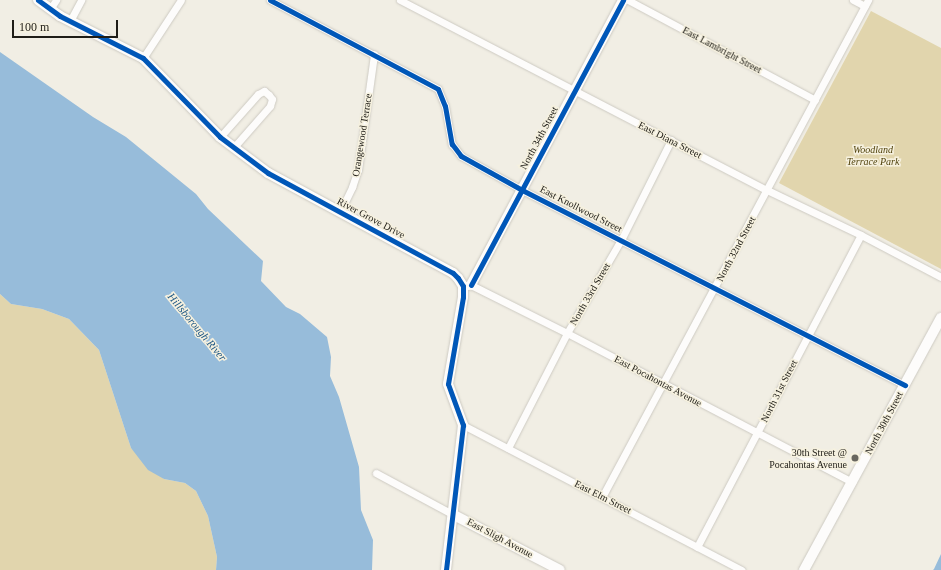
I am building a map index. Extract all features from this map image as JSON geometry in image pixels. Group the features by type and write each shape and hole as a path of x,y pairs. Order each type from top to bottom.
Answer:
{"street":[{"name":"River Grove Drive","path":"38,0 70,21 143,58 220,137 268,173 453,273 467,286"},
{"path":"50,9 56,0"},
{"path":"70,21 81,0"},
{"path":"143,58 181,0"},
{"name":"East Knollwood Street","path":"270,0 438,89 445,106 452,144 461,156 522,190 715,289 808,334 905,385"},
{"name":"East Diana Street","path":"400,0 767,190 861,234 941,277"},
{"name":"North 34th Street","path":"467,286 522,190 623,0"},
{"name":"East Lambright Street","path":"628,0 815,100"},
{"path":"853,0 867,3"},
{"name":"North 32nd Street","path":"602,497 662,383 715,289 867,3"},
{"name":"Orangewood Terrace","path":"340,212 358,170 374,54"},
{"path":"220,137 258,94 264,91 272,99 270,106 234,148"},
{"name":"North 33rd Street","path":"508,448 568,334 621,240 671,140"},
{"name":"North 31st Street","path":"697,547 861,234"},
{"path":"446,570 454,514 463,425 448,384 467,286"},
{"name":"East Pocahontas Avenue","path":"467,286 568,334 852,482"},
{"name":"North 30th Street","path":"804,570 941,318"},
{"name":"East Elm Street","path":"463,425 742,570"},
{"name":"East Sligh Avenue","path":"376,473 560,570"}],"green space":[{"name":"Woodland Terrace Park","path":"871,11 941,48 941,269 779,183"},
{"path":"0,294 11,304 42,309 69,319 99,350 131,448 164,479 185,483 196,491 208,516 217,557 216,570 0,570"}],"water":[{"name":"Hillsborough River","path":"0,52 93,117 126,137 196,194 208,209 263,261 261,281 286,307 300,314 327,337 331,357 330,376 339,397 359,467 361,510 373,540 372,570 216,570 217,557 208,516 196,491 185,483 164,479 148,470 131,448 99,350 69,319 42,309 11,304 0,294"},
{"path":"941,554 941,570 933,570 934,569"}],"cycle path":[{"path":"38,0 60,16 143,58 220,137 268,173 453,273 458,278 463,286 463,297 448,384 463,425 446,570"},
{"path":"270,0 438,89 445,106 452,144 461,156 522,190 905,385"},
{"path":"471,285 623,0"}],"place":[{"name":"30th Street @ Pocahontas Avenue","path":"855,458"}]}
